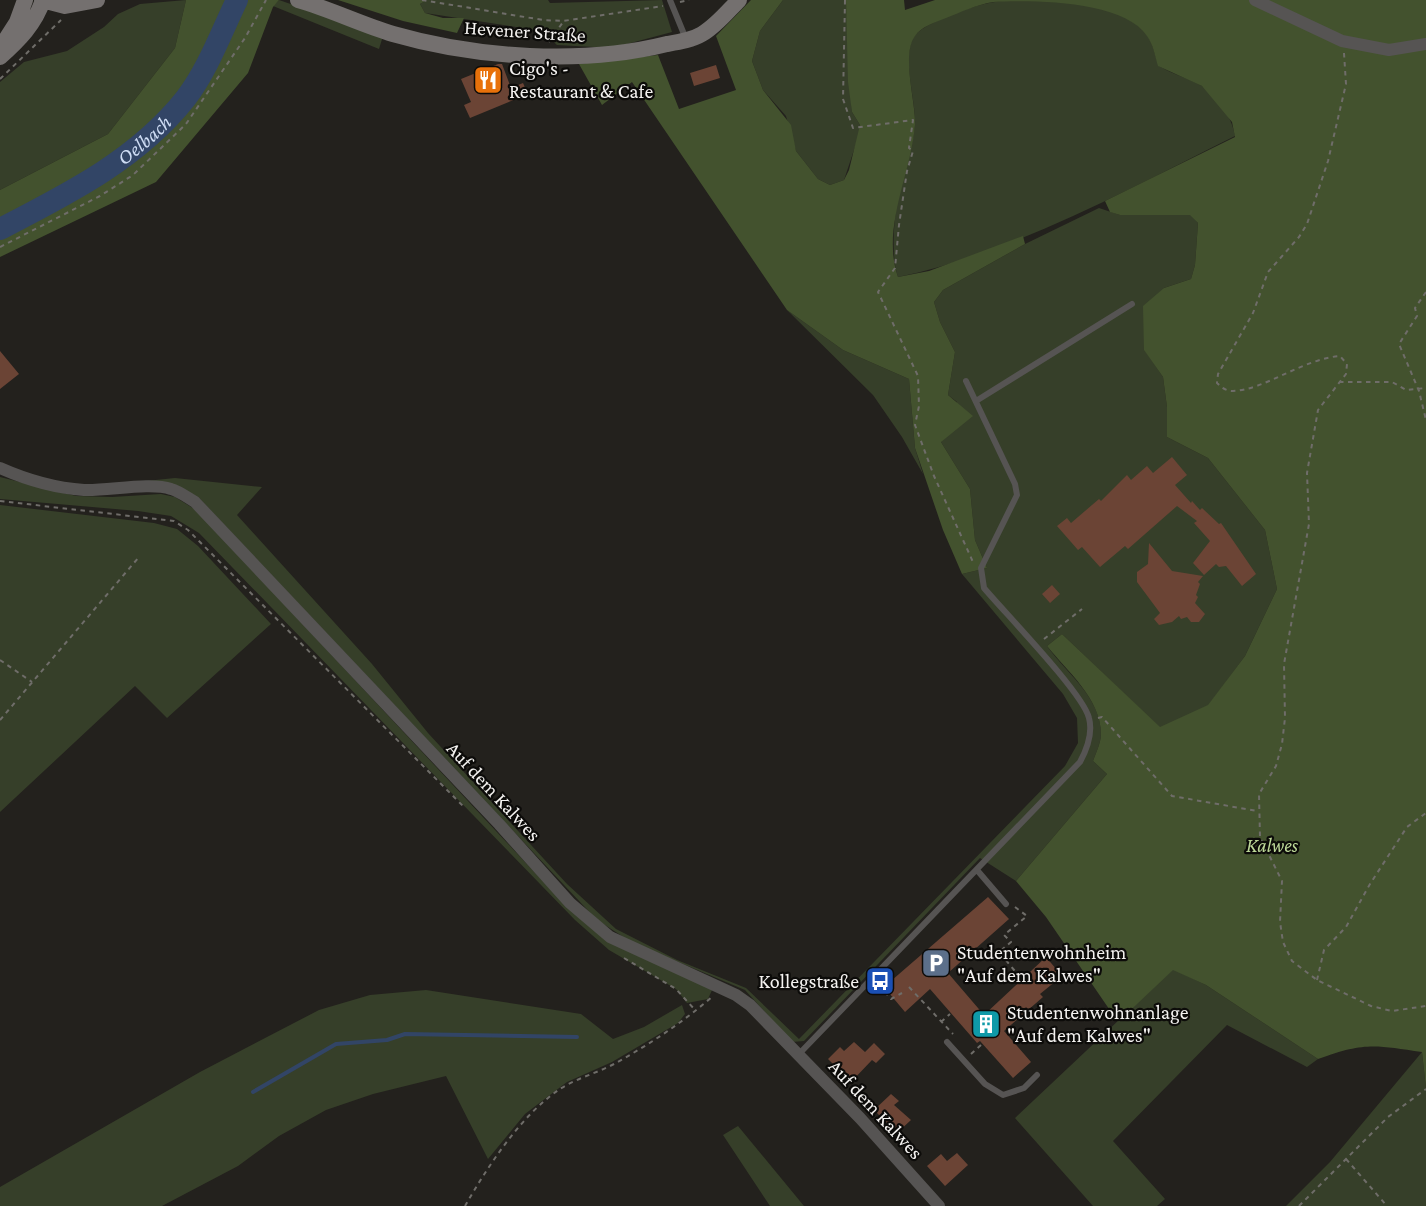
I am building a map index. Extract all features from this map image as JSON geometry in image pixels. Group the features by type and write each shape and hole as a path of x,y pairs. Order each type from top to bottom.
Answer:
{"street":[{"path":"0,48 17,22 25,0"},
{"path":"0,57 28,29 38,15 43,0 65,6 97,0"},
{"name":"Hevener Straße","path":"298,0 392,34 441,44 529,55 594,57 644,50 703,34 739,0"},
{"path":"1255,0 1342,41 1389,50 1426,44"},
{"name":"Auf dem Kalwes","path":"0,468 24,479 60,488 115,491 155,487 171,489 195,502 499,824 570,903 610,937 722,989 750,1005 799,1054 939,1206"}],"lane":[{"path":"671,2 686,40"},
{"path":"976,401 1132,304"},
{"path":"799,1054 1080,762 1088,747 1089,719 1078,697 984,588 983,563 1017,495 1015,484 966,381"},
{"path":"977,870 1006,904"},
{"path":"947,1042 985,1084 1003,1095 1024,1088 1037,1075"}],"path":[{"path":"0,248 100,196 133,175 186,124 245,38 266,0"},
{"path":"422,0 543,20 563,21 689,0"},
{"path":"845,0 843,99 853,128 913,120 909,148 913,152 902,203 895,268 878,292 918,376 919,406 915,425 934,476 982,580"},
{"path":"0,79 63,18"},
{"path":"554,34 563,21"},
{"path":"1342,41 1347,68 1346,84 1330,154 1307,224 1299,237 1268,272 1253,313 1218,374 1217,383 1222,389 1232,391 1247,388 1307,363 1340,356 1347,364 1346,374 1318,410 1307,473 1309,524 1284,664 1285,718 1282,744 1276,766 1259,794 1260,837 1282,881 1280,922 1283,942 1292,961 1317,980 1371,1006 1392,1011 1426,1006"},
{"path":"1426,292 1415,308 1417,316 1399,344 1419,391 1426,420"},
{"path":"1339,382 1392,382 1406,390 1419,391 1426,388"},
{"path":"0,501 174,521 188,530 470,813"},
{"path":"0,720 139,557"},
{"path":"1035,647 1082,609"},
{"path":"0,660 32,682"},
{"path":"1089,719 1102,717 1172,796 1258,811"},
{"path":"1317,980 1324,950 1346,927 1370,884 1407,827 1426,813"},
{"path":"1006,904 1022,910 1027,916 1004,935 1011,942 999,952 1020,977"},
{"path":"620,956 676,989 696,1011"},
{"path":"873,979 891,999 902,993"},
{"path":"909,987 955,1037"},
{"path":"465,1206 487,1168 544,1102 560,1089 613,1065 677,1026 722,989"},
{"path":"941,1022 950,1014"},
{"path":"971,1054 982,1044"},
{"path":"1299,1206 1388,1117 1426,1089"},
{"path":"1346,1159 1387,1206"}],"green space":[{"path":"186,0 175,48 108,134 0,190 0,82 24,62 67,51 104,27 118,14 140,4"},
{"path":"186,0 279,0 273,7 248,73 156,182 0,257 0,190 108,134 175,48"},
{"path":"279,0 383,36 379,49 273,6"},
{"path":"338,0 427,0 420,4 425,13 443,18 464,18 457,33 403,21"},
{"path":"427,0 548,0 550,3 662,0 672,32 612,48 557,45 542,31 425,13 420,4"},
{"name":"Kalwes","path":"751,0 783,0 760,31 752,61 763,90 791,125 796,151 818,179 830,185 844,180 849,170 860,125 852,112 848,82 846,0 904,0 905,10 935,0 1426,0 1426,1088 1422,1052 1370,1046 1318,1059 1206,985 1173,970 1118,1022 1046,917 1016,881 1107,774 1093,761 1101,734 1100,721 1095,709 1082,686 1047,646 1062,634 1160,727 1208,705 1245,656 1277,589 1265,530 1208,458 1167,437 1167,407 1163,377 1144,350 1143,306 1164,288 1191,279 1195,265 1198,223 1190,215 1120,215 1110,212 1105,201 1235,137 1232,122 1202,86 1158,66 1149,39 1135,24 1118,15 1098,9 1053,2 993,2 933,23 915,36 911,44 909,66 915,125 893,239 898,277 929,271 1023,236 1025,244 943,290 934,302 940,322 955,352 948,395 973,416 941,442 970,489 975,540 987,568 962,574 943,530 915,448 909,379 843,350 787,310 632,82 602,105 579,64 658,55 679,109 736,90 716,36"},
{"path":"783,0 846,0 852,112 860,125 859,135 844,180 830,185 818,179 796,151 786,116 763,90 752,61 760,31"},
{"path":"1037,0 1096,7 1124,16 1137,24 1149,38 1159,66 1208,90 1228,115 1235,136 1113,197 1027,236 984,253 898,277 894,251 895,219 903,172 915,124 909,68 913,38 927,26 976,6 1000,1"},
{"path":"1099,208 1120,215 1191,215 1198,223 1195,265 1191,279 1164,288 1144,349 1163,377 1167,407 1167,437 1208,458 1265,530 1277,589 1245,656 1208,706 1160,728 1062,634 1047,646 1081,686 1095,708 1101,734 1093,761 1107,774 1016,881 980,858 804,1041 792,1042 745,990 633,943 597,920 200,499 175,485 107,485 175,478 262,487 237,515 372,664 428,733 567,884 616,929 677,960 746,988 799,1039 1065,766 1078,743 1077,718 1063,694 962,574 987,568 975,540 970,489 941,442 957,402 948,395 955,352 940,322 934,302 943,290 1025,244"},
{"path":"787,310 843,350 909,379 915,448 923,474 902,437 873,395"},
{"path":"0,477 76,496 112,497 161,494 175,497 196,510 567,907 712,990 708,999 687,1003 676,989 609,950 575,920 199,533 171,516 0,499"},
{"path":"0,505 154,523 177,529 198,546 271,624 167,718 135,686 0,812"},
{"path":"1173,969 1206,985 1318,1059 1307,1067 1227,1025 1113,1141 1165,1199 1157,1206 1093,1206 1015,1118"},
{"path":"426,990 581,1014 613,1039 644,1027 682,1005 685,1014 678,1023 612,1062 567,1082 525,1114 488,1159 446,1076 373,1094 326,1110 279,1136 238,1166 162,1206 0,1206 0,1187 200,1072 319,1010 370,995"},
{"path":"1422,1052 1426,1088 1426,1206 1286,1206 1330,1162"},
{"path":"738,1126 804,1206 770,1206 723,1135"}],"building":[{"path":"502,64 511,88 523,83 528,94 470,118 464,105 471,102 461,79"},
{"path":"716,65 720,78 694,86 690,73"},
{"path":"0,351 19,374 0,389"},
{"path":"1172,457 1187,475 1175,485 1191,503 1192,501 1200,510 1202,508 1219,524 1221,523 1256,574 1242,586 1226,566 1219,567 1216,564 1204,575 1193,563 1210,541 1194,523 1197,521 1177,506 1128,549 1125,546 1100,567 1082,547 1078,550 1057,526 1067,518 1071,523 1099,499 1101,501 1127,475 1131,480 1147,466 1153,473"},
{"path":"1149,543 1172,571 1203,576 1198,582 1200,584 1195,603 1205,614 1199,622 1191,622 1187,617 1181,619 1179,616 1172,622 1159,625 1154,619 1160,613 1137,582 1137,572 1148,564"},
{"path":"1052,585 1060,594 1050,603 1042,594"},
{"path":"988,897 1009,919 948,973 984,1015 1046,957 1062,976 1040,994 1043,997 1004,1031 1031,1062 1013,1078 980,1041 977,1043 930,989 905,1012 884,987"},
{"path":"854,1042 865,1052 874,1043 885,1054 876,1063 872,1060 851,1082 828,1059 840,1047 844,1051"},
{"path":"891,1094 899,1101 894,1105 911,1120 897,1133 874,1110"},
{"path":"957,1153 968,1165 945,1186 927,1166 941,1154 947,1161"}],"waterway":[{"name":"Oelbach","path":"0,229 100,173 124,157 167,120 186,98 201,75 237,0"},
{"path":"253,1092 336,1044 387,1040 405,1034 577,1037"}],"place":[{"name":"Cigo's - Restaurant & Cafe","path":"488,80"},
{"name":"Studentenwohnheim \"Auf dem Kalwes\"","path":"936,963"},
{"name":"Kollegstraße","path":"880,981"},
{"name":"Studentenwohnanlage \"Auf dem Kalwes\"","path":"986,1024"}]}
